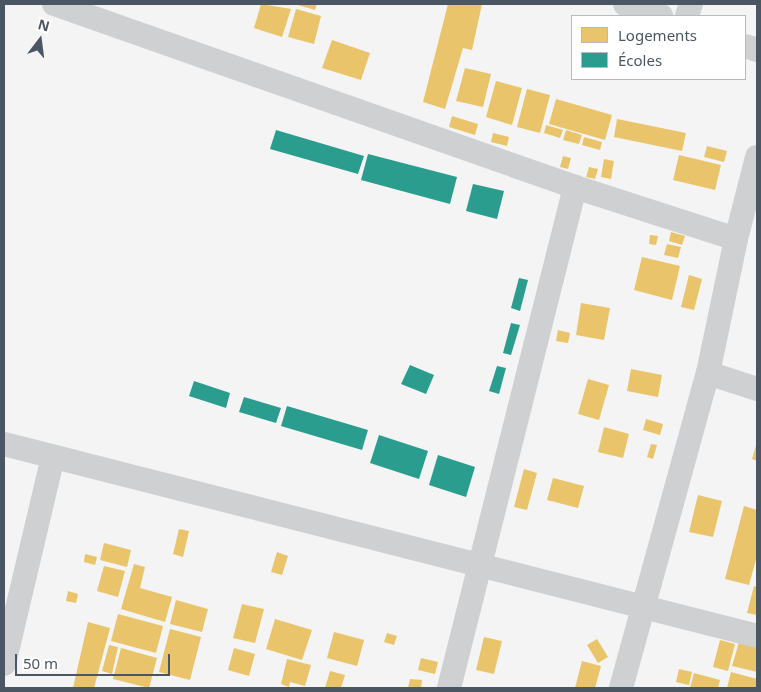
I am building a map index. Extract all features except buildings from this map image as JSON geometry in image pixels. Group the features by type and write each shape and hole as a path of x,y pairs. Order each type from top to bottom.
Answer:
{"street":[{"path":"54,4 575,187 736,239"},
{"path":"625,4 657,15"},
{"path":"622,688 643,605 708,373 736,239 757,157"},
{"path":"449,688 575,187"},
{"path":"708,373 757,389"},
{"path":"4,444 480,566 643,605 757,636"},
{"path":"4,664 53,456"}]}
